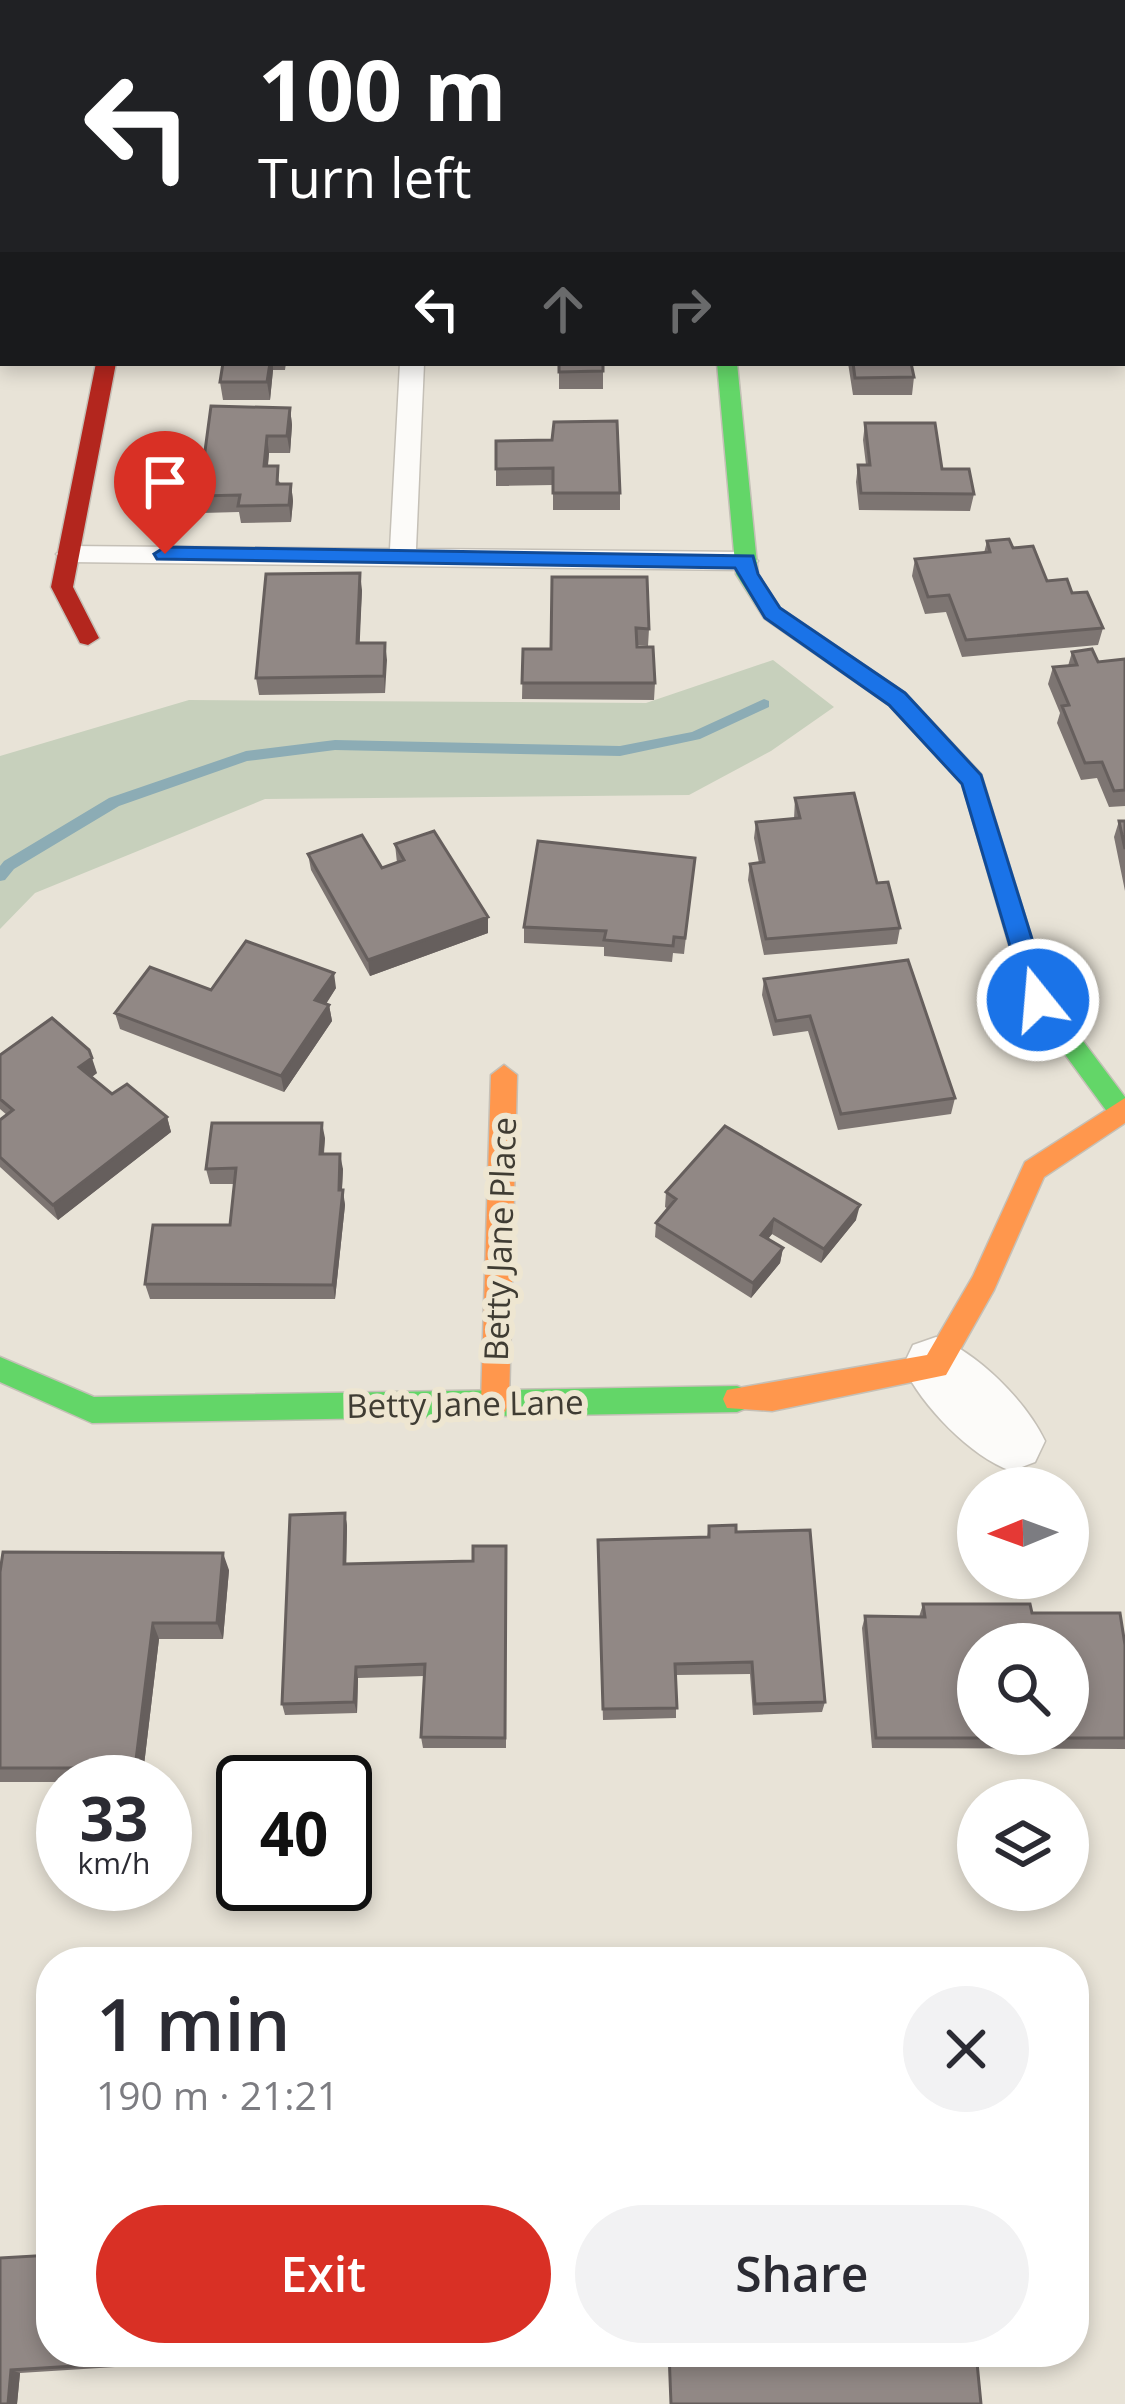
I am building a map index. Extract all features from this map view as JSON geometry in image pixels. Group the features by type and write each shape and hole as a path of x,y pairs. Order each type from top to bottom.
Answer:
{"street":[{"path":"88,638 62,587 105,366"},
{"path":"727,366 747,574 772,613 897,699 973,781 1038,1000 1123,1109 1034,1170 984,1282 936,1366 1011,1441"},
{"name":"Betty Jane Place","path":"495,1403 504,1075"},
{"name":"Betty Jane Lane","path":"0,1369 92,1410 772,1398 936,1366"}],"lane":[{"path":"404,557 412,366"},
{"path":"69,554 745,561"}],"green space":[{"path":"773,660 834,707 771,751 689,795 265,799 35,893 0,929 0,756 189,700 646,703"}],"building":[{"path":"223,366 270,366 267,382 220,382"},
{"path":"559,366 603,366 603,371 559,372"},
{"path":"853,366 912,366 914,377 855,378"},
{"path":"211,406 290,408 287,436 267,436 264,466 278,466 277,484 291,484 289,505 238,506 240,495 199,496"},
{"path":"617,421 620,493 553,493 553,468 496,469 496,441 552,440 554,422"},
{"path":"865,423 935,423 942,469 969,469 974,494 861,493 858,465 870,465"},
{"path":"1009,539 1013,548 1033,546 1047,581 1067,579 1072,593 1087,592 1103,628 966,640 949,595 928,597 915,559 990,552 987,541"},
{"path":"360,573 357,643 385,643 384,676 256,678 266,574"},
{"path":"552,577 647,577 649,629 636,628 637,647 653,647 655,683 522,683 523,649 551,649"},
{"path":"1092,649 1098,662 1125,659 1125,790 1114,791 1102,762 1085,763 1062,706 1069,705 1053,667 1077,665 1072,652"},
{"path":"854,793 877,883 888,882 900,928 766,939 750,864 764,862 756,822 800,818 795,798"},
{"path":"434,831 488,917 368,960 308,854 362,835 382,868 404,860 395,844"},
{"path":"538,841 695,858 685,938 674,937 673,946 604,940 606,931 524,927"},
{"path":"246,941 334,973 315,1000 329,1005 281,1076 115,1013 150,967 211,990"},
{"path":"908,960 955,1098 841,1114 810,1016 776,1021 764,979"},
{"path":"52,1018 89,1050 92,1058 79,1067 112,1094 127,1084 167,1117 53,1205 0,1157 0,1120 13,1110 0,1099 0,1055"},
{"path":"212,1123 322,1123 320,1154 340,1154 339,1190 343,1190 333,1285 145,1284 153,1225 230,1225 236,1168 206,1169"},
{"path":"725,1126 860,1205 824,1249 774,1219 761,1235 783,1248 753,1283 656,1223 676,1199 666,1192"},
{"path":"345,1513 344,1564 473,1561 473,1546 506,1546 505,1738 421,1737 425,1664 356,1667 354,1702 282,1704 290,1515"},
{"path":"736,1525 736,1532 810,1530 825,1702 755,1704 752,1662 675,1664 677,1708 603,1709 598,1540 709,1537 709,1526"},
{"path":"3,1552 223,1553 217,1623 153,1623 137,1755 36,1755 36,1768 0,1768"},
{"path":"923,1604 1030,1604 1032,1613 1120,1613 1125,1645 1125,1738 1089,1738 1089,1623 957,1623 957,1738 876,1738 865,1616 925,1617"},
{"path":"36,2256 36,2367 60,2367 11,2370 8,2404 0,2404 0,2258"},
{"path":"670,2367 977,2367 981,2404 671,2404"}],"waterway":[{"path":"0,876 9,865 114,802 246,756 335,745 620,751 695,736 764,704"}],"traffic: fast":[{"path":"727,366 747,574 772,613 897,699 973,780 1038,1000 1120,1110"},
{"path":"0,1369 92,1410 737,1399"}],"traffic: slow":[{"path":"495,1403 504,1075"},
{"path":"737,1399 772,1398 936,1366 984,1282 1034,1170 1125,1109"}],"traffic: jam":[{"path":"88,638 62,587 105,366"}],"route":[{"path":"165,554 745,561 747,574 772,613 897,699 973,781 1038,1000"}]}
